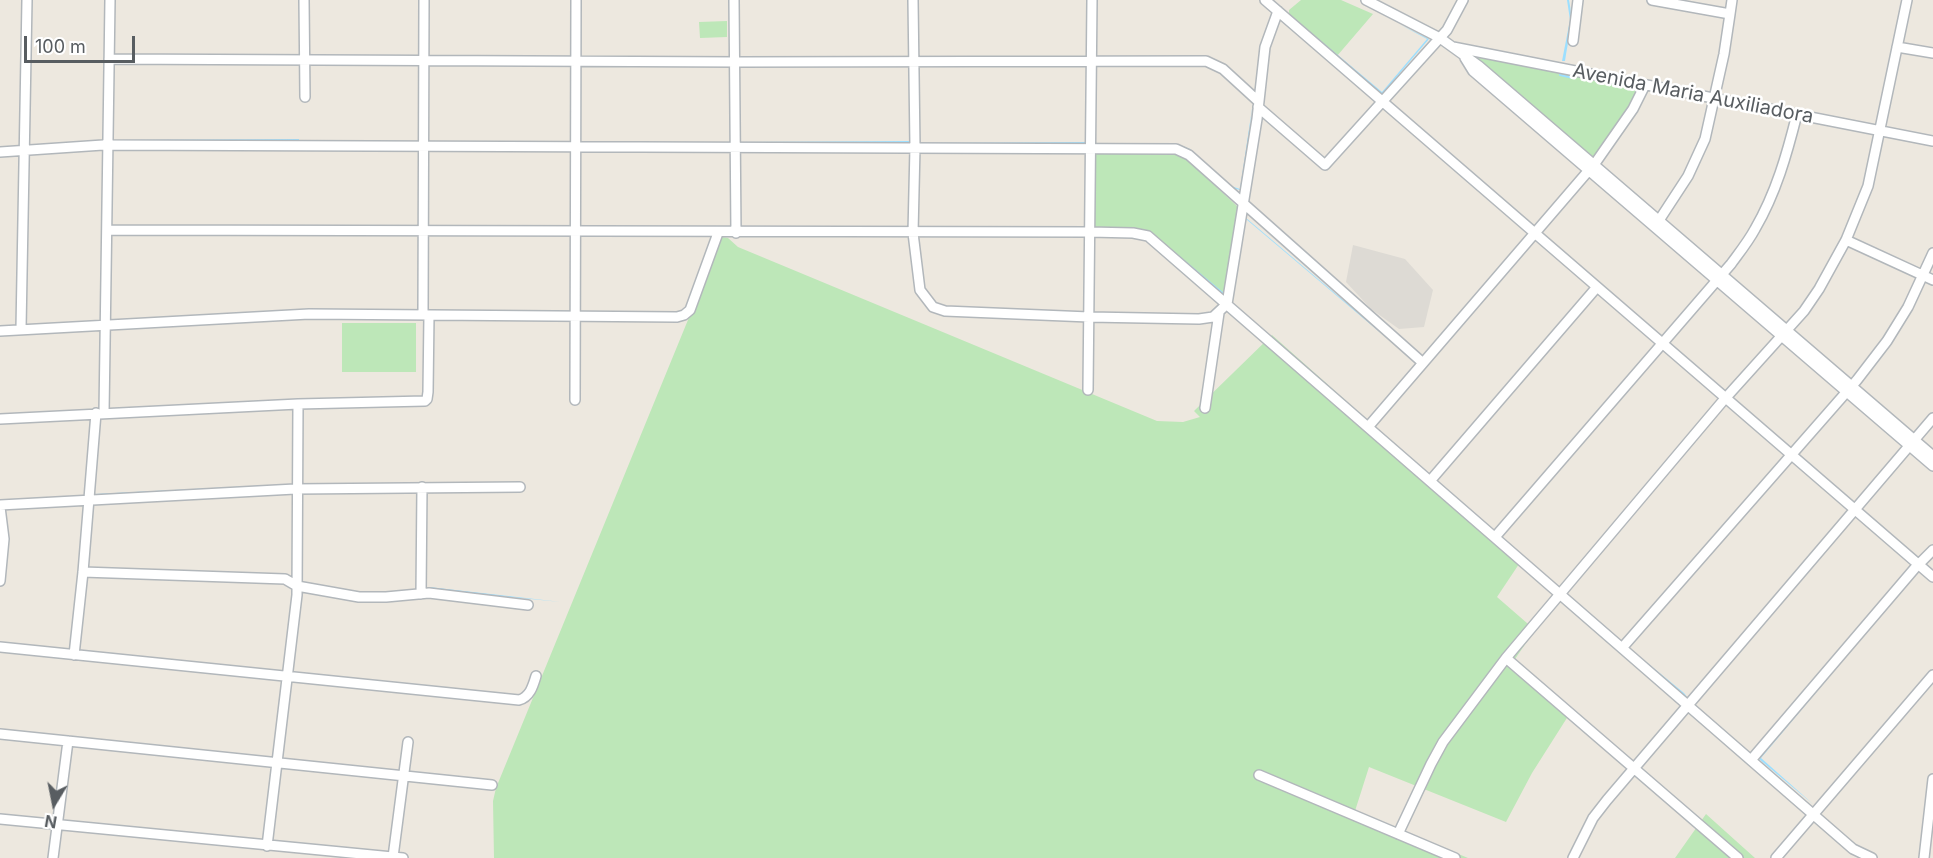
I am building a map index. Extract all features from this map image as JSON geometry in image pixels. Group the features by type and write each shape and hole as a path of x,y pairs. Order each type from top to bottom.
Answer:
{"street":[{"path":"21,330 27,0"},
{"path":"74,655 100,413 105,325 110,0"},
{"path":"304,0 305,97"},
{"path":"0,418 298,404 425,401 428,393 424,231 424,0"},
{"path":"575,400 576,0"},
{"path":"734,0 736,233"},
{"path":"913,0 915,147 913,233 920,290 933,307 945,311 1089,317 1199,319 1213,317 1227,304 1266,47 1276,7"},
{"path":"1088,390 1092,0"},
{"path":"1265,0 1276,7 1933,577"},
{"path":"1366,0 1440,38 1479,66 1591,167 1912,443 1933,466"},
{"path":"109,60 1206,61 1223,69 1325,165 1440,38 1452,22 1463,0"},
{"path":"1573,41 1578,0"},
{"path":"1652,0 1730,14"},
{"path":"1657,224 1688,176 1707,130 1732,0"},
{"path":"1398,834 1443,742 1506,658 1725,398 1804,311 1819,290 1846,240 1864,199 1906,0"},
{"name":"Avenida Maria Auxiliadora","path":"1452,47 1933,141"},
{"path":"1897,47 1933,53"},
{"path":"1368,427 1591,167 1618,131 1645,84"},
{"path":"1495,537 1719,278 1755,230 1785,163 1797,114"},
{"path":"0,152 108,145 1176,149 1189,155 1423,363"},
{"path":"107,230 1089,232 1133,233 1148,236 1853,849 1872,858"},
{"path":"0,331 309,314 677,317 690,310 718,232"},
{"path":"1846,240 1933,280"},
{"path":"1622,648 1849,389 1887,341 1908,307 1933,253"},
{"path":"1430,481 1597,287"},
{"path":"1204,408 1219,313"},
{"path":"267,846 297,586 298,404"},
{"path":"1573,858 1593,818 1687,704 1933,418"},
{"path":"1912,443 1933,456"},
{"path":"0,581 4,539 0,506 298,489 520,487"},
{"path":"421,594 422,488"},
{"path":"1751,760 1933,550"},
{"path":"83,572 285,579 297,586 359,597 429,594 528,605"},
{"path":"0,647 519,700 526,697 532,689 536,676"},
{"path":"1506,658 1738,858"},
{"path":"1776,858 1933,675"},
{"path":"0,734 492,785"},
{"path":"53,858 68,741"},
{"path":"393,857 408,742"},
{"path":"1259,775 1455,858"},
{"path":"1924,858 1933,779"},
{"path":"0,819 403,858"}],"shaded area":[{"path":"1353,245 1405,259 1433,290 1424,327 1399,329 1371,309 1346,282"}],"green space":[{"path":"1301,0 1341,0 1373,14 1337,56 1289,15 1289,10"},
{"path":"727,21 727,37 700,38 699,22"},
{"path":"1477,56 1636,88 1637,91 1614,130 1592,158 1477,59"},
{"path":"1095,152 1167,153 1184,157 1239,208 1225,296 1151,234 1095,228"},
{"path":"722,237 728,238 738,247 1157,421 1183,422 1200,417 1194,411 1272,335 1523,558 1497,597 1535,630 1515,659 1572,710 1532,773 1506,822 1369,767 1355,811 1468,858 494,858 493,801 496,788"},
{"path":"342,323 416,323 416,372 342,372"},
{"path":"1706,814 1755,858 1675,858"}],"water":[{"path":"1567,0 1569,0 1571,23 1565,61 1562,61 1570,20"},
{"path":"1289,14 1382,92 1427,39 1399,24 1429,39 1382,94"},
{"path":"907,56 907,57 741,57"},
{"path":"1253,102 1241,195 1240,190 1232,188 1189,150 1181,147 1096,144 1177,144 1190,149 1231,186 1240,189"},
{"path":"299,139 299,140 112,140"},
{"path":"909,141 909,143 741,143 741,142"},
{"path":"919,142 1086,142 1086,143"},
{"path":"1238,208 1224,296 1151,234 1136,229 1095,228 1136,228 1152,233 1224,293"},
{"path":"1246,219 1415,361 1415,362"},
{"path":"292,484 95,495 95,494"},
{"path":"1918,571 1761,758 1814,805 1759,759"},
{"path":"429,587 561,602 429,589"},
{"path":"1628,647 1684,693 1688,698"}],"waterway":[{"path":"1560,75 1573,78"}]}
